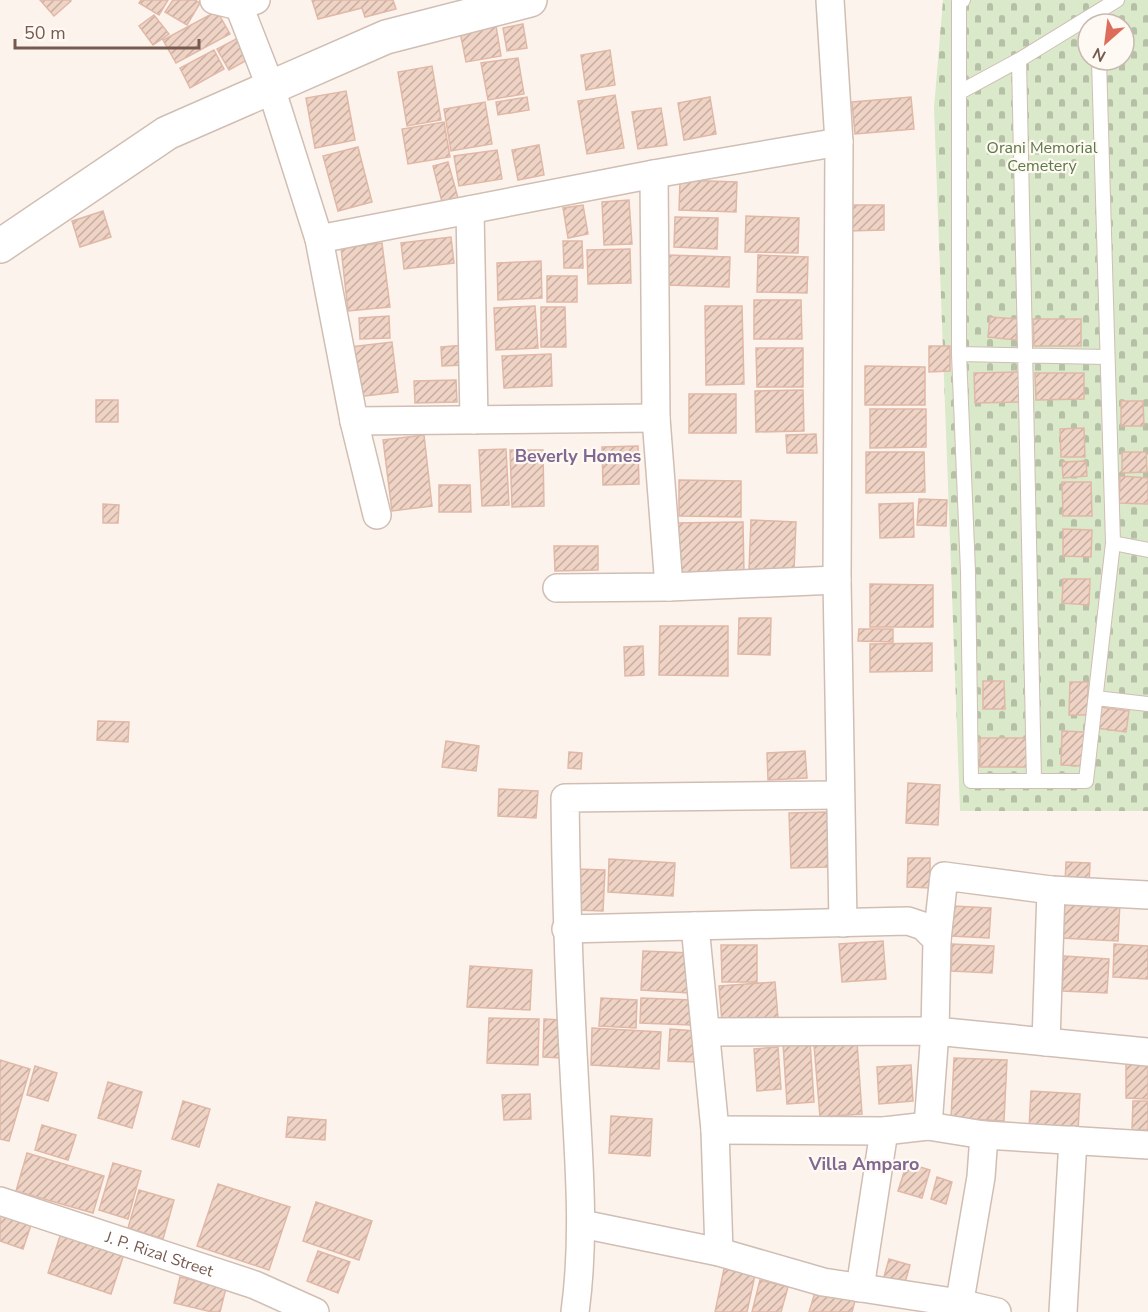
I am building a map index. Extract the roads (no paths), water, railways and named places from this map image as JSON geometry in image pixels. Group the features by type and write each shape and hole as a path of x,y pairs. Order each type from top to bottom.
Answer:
{"street":[{"path":"0,246 166,133 386,37 530,0"},
{"path":"830,0 839,142 837,580 843,923"},
{"path":"236,2 271,88 319,239 354,421 377,515"},
{"path":"319,239 654,174 839,142"},
{"path":"654,174 656,418 669,587"},
{"path":"471,210 474,420"},
{"path":"354,421 656,418"},
{"path":"557,588 669,587 837,580"},
{"path":"575,1312 580,1275 582,1224 566,929 565,798 840,795"},
{"path":"928,1126 935,1030 937,940 944,876 1051,890 1148,895"},
{"path":"1046,1042 1051,890"},
{"path":"566,929 908,921 923,926 937,940"},
{"path":"695,926 716,1130 719,1252"},
{"path":"707,1032 935,1030 1148,1052"},
{"path":"716,1130 884,1131 928,1126 984,1136 1148,1145"},
{"path":"860,1288 884,1131"},
{"path":"958,1307 981,1177 984,1136"},
{"path":"1063,1312 1072,1140"},
{"name":"J. P. Rizal Street","path":"0,1201 255,1285 315,1312"},
{"path":"582,1224 719,1252 823,1282 997,1312"}],"lane":[{"path":"963,0 959,2 959,354 968,572 971,781 1086,781 1113,543 1099,72"},
{"path":"1104,12 1117,0"},
{"path":"960,92 1076,30"},
{"path":"1019,60 1034,781"},
{"path":"959,354 1107,357"},
{"path":"1113,543 1148,550"},
{"path":"1096,698 1148,704"}],"district":[{"name":"Beverly Homes","path":"578,456"},
{"name":"Villa Amparo","path":"864,1164"}],"park label":[{"name":"Orani Memorial Cemetery","path":"1042,156"}]}
